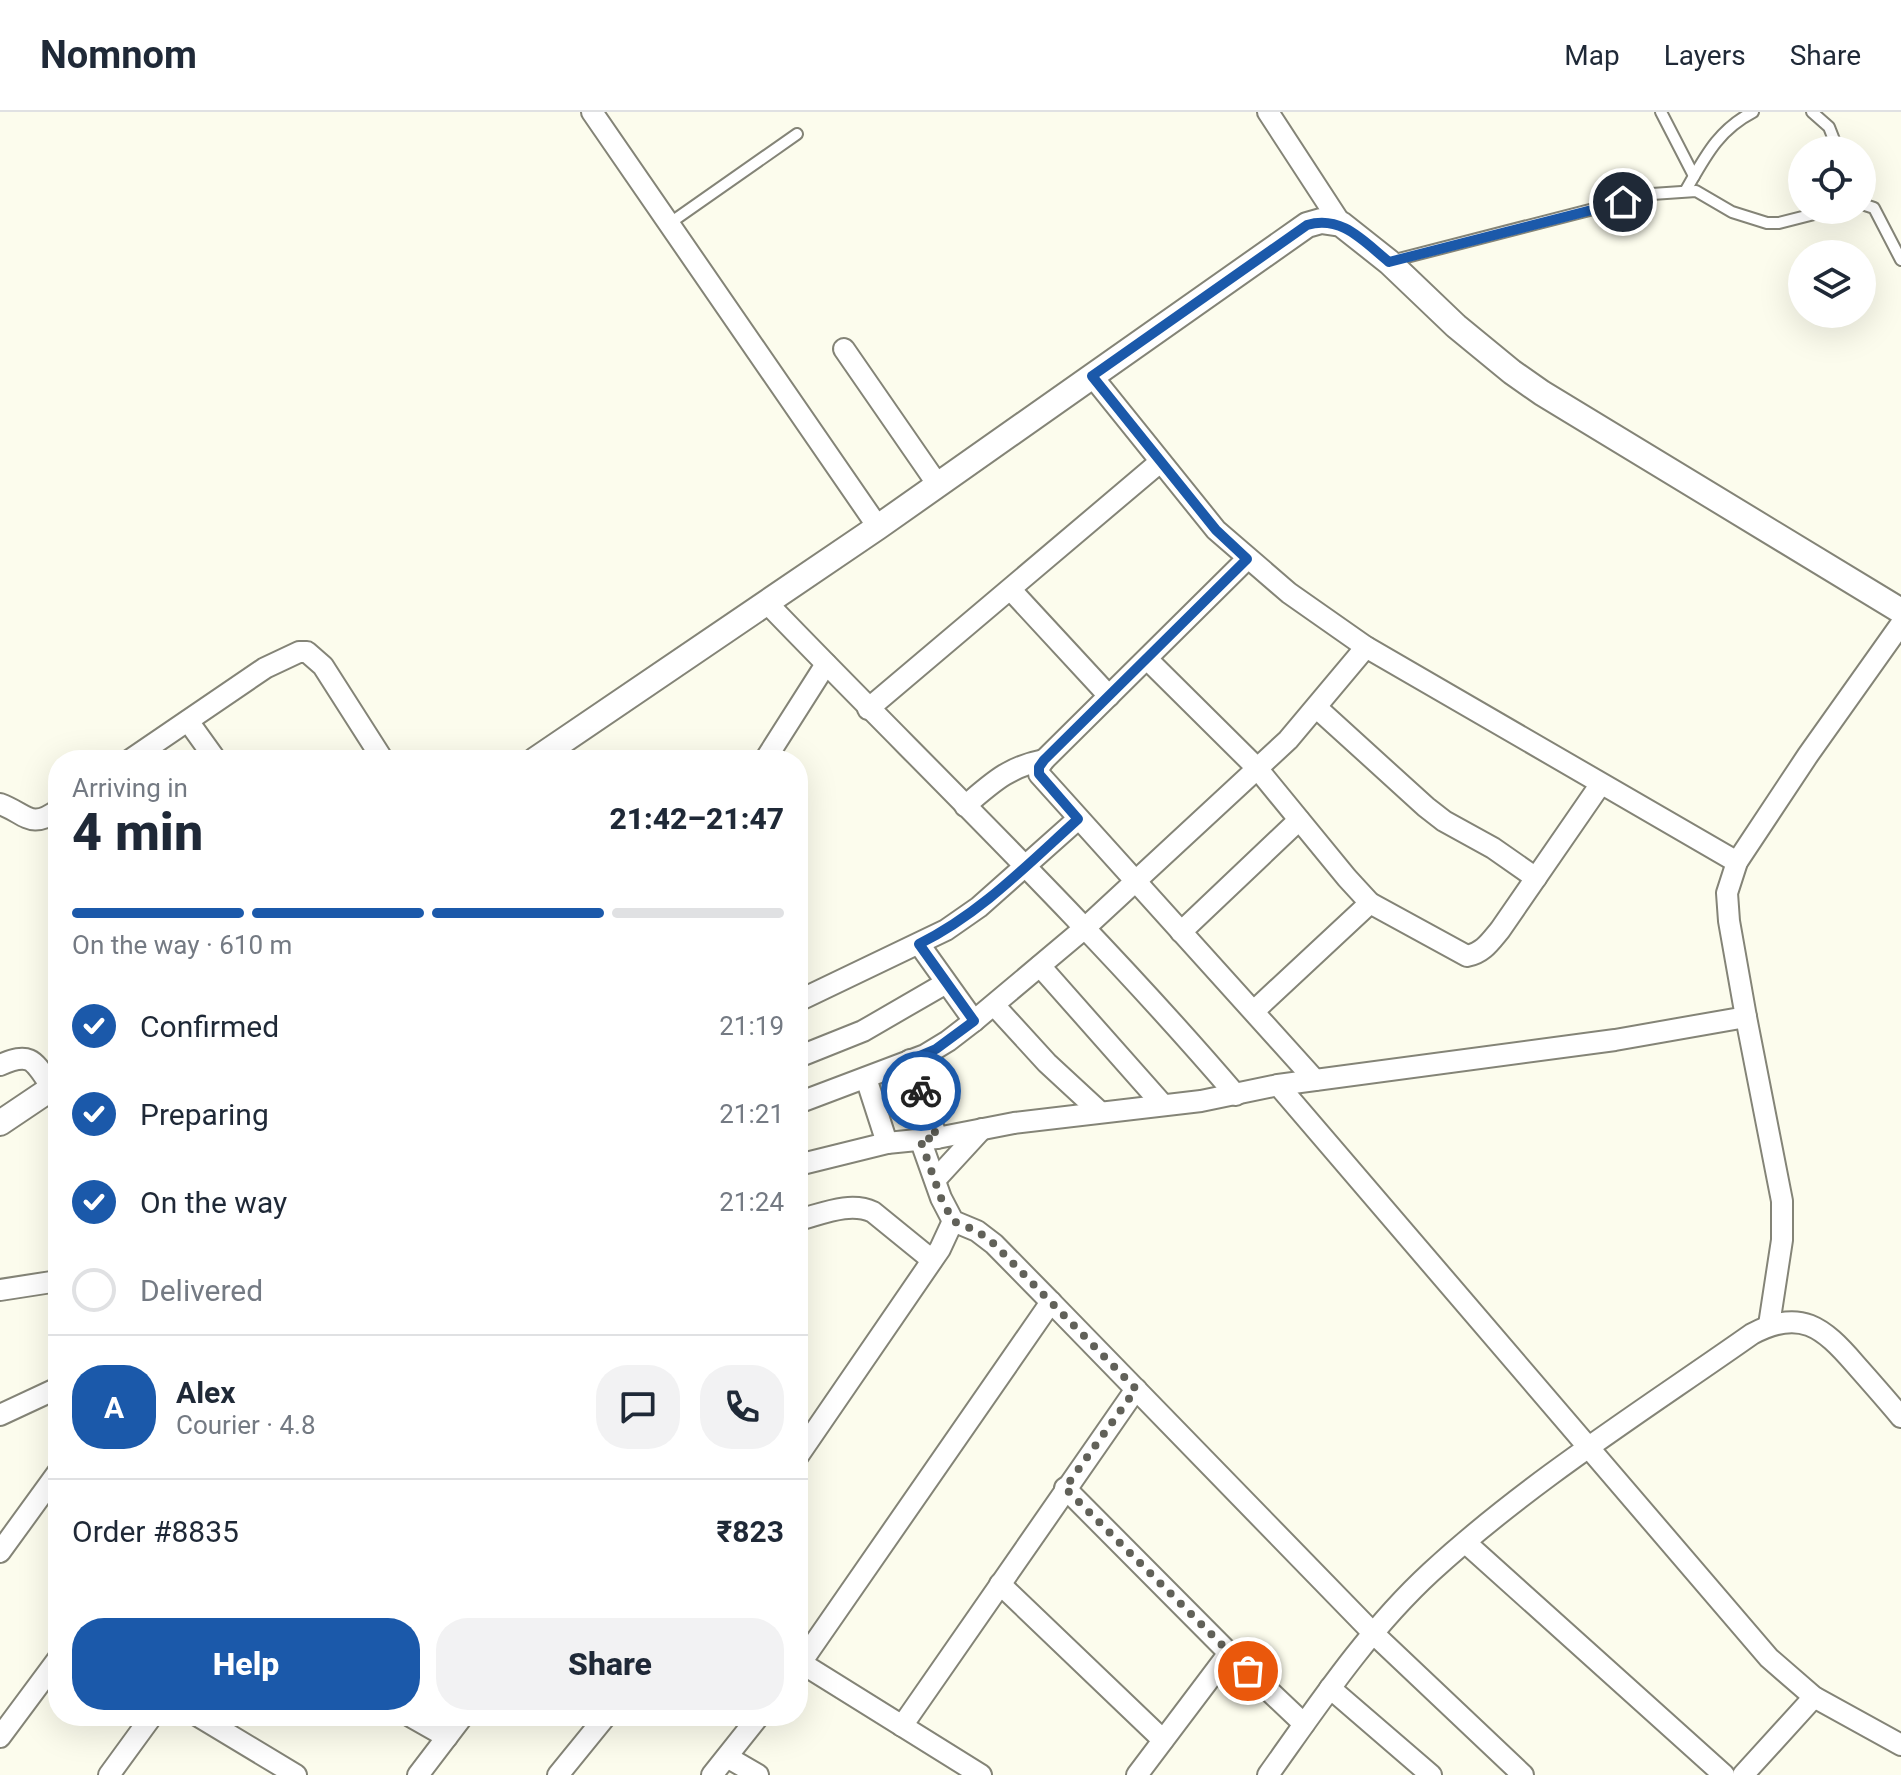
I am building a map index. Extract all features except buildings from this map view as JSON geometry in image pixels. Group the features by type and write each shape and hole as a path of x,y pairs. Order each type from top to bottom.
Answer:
{"street":[{"path":"592,112 878,527"},
{"path":"1268,112 1341,224 1389,262 1456,326 1512,372 1901,611"},
{"path":"550,750 878,527 1307,225 1321,221 1341,224"},
{"path":"844,349 938,485"},
{"path":"1092,376 1216,530 1289,593 1366,647 1737,862"},
{"path":"868,709 1160,462"},
{"path":"1247,559 1044,760 1039,774 1315,1080"},
{"path":"1011,590 1109,696"},
{"path":"767,603 1086,927 1236,1095"},
{"path":"1769,1325 1782,1240 1782,1201 1746,1017 1727,893 1737,862 1901,624"},
{"path":"808,1099 936,1049 994,1005 1136,882 1288,740 1366,647"},
{"path":"145,750 287,656 307,652 323,666 377,750"},
{"path":"1147,659 1256,767 1370,903 1467,956 1487,947 1600,785"},
{"path":"771,750 826,664"},
{"path":"1317,708 1444,821 1493,848 1536,878"},
{"path":"188,721 209,750"},
{"path":"965,806 1012,769 1044,760"},
{"path":"0,804 26,819 34,821 48,817"},
{"path":"808,996 946,930 979,907 1078,819"},
{"path":"1181,932 1299,820"},
{"path":"1254,1011 1370,903"},
{"path":"919,944 974,1021"},
{"path":"1040,966 1163,1105"},
{"path":"808,1053 863,1031 946,983"},
{"path":"994,1005 1047,1063 1100,1112"},
{"path":"808,1163 887,1143 1236,1095 1278,1085 1615,1040 1746,1017"},
{"path":"0,1065 19,1057 29,1060 48,1078"},
{"path":"910,1060 941,1198 953,1221 977,1231 1051,1302 1374,1634 1523,1775"},
{"path":"866,1078 887,1143"},
{"path":"1278,1085 1769,1658 1814,1697 1901,1745"},
{"path":"0,1123 48,1091"},
{"path":"936,1179 982,1129"},
{"path":"808,1218 863,1207 932,1260"},
{"path":"808,1441 932,1260 953,1221"},
{"path":"0,1290 48,1283"},
{"path":"808,1651 1051,1302"},
{"path":"1270,1774 1330,1688 1430,1573 1517,1499 1752,1334 1786,1321 1811,1324 1830,1337 1901,1417"},
{"path":"902,1726 1136,1389"},
{"path":"3,1406 48,1391"},
{"path":"0,1552 48,1486"},
{"path":"1065,1488 1304,1724"},
{"path":"1466,1543 1724,1775"},
{"path":"1000,1584 1163,1740"},
{"path":"1137,1775 1229,1653"},
{"path":"0,1737 8,1711 48,1669"},
{"path":"808,1669 981,1775"},
{"path":"1330,1688 1425,1773"},
{"path":"1743,1775 1814,1697"},
{"path":"109,1775 145,1726"},
{"path":"215,1726 296,1775"},
{"path":"428,1726 447,1737"},
{"path":"418,1775 455,1726"},
{"path":"558,1775 598,1726"},
{"path":"712,1775 751,1726"},
{"path":"727,1757 758,1775"}],"lane":[{"path":"1661,112 1694,176"},
{"path":"1686,190 1721,134 1732,123 1753,112"},
{"path":"1812,112 1829,127 1833,136"},
{"path":"670,223 797,134"},
{"path":"1389,262 1652,194 1686,190 1696,191 1732,212 1767,223 1788,221"},
{"path":"1876,212 1901,260"}],"way so far":[{"path":"921,1091 937,1138 920,1139 941,1198 953,1221 977,1231 994,1244 1136,1389 1065,1488 1248,1671"}],"route":[{"path":"921,1091 910,1060 936,1049 974,1021 919,944 979,907 1078,819 1044,781 1039,767 1247,559 1216,530 1092,376 1307,225 1321,221 1341,224 1389,262 1623,202"}]}
